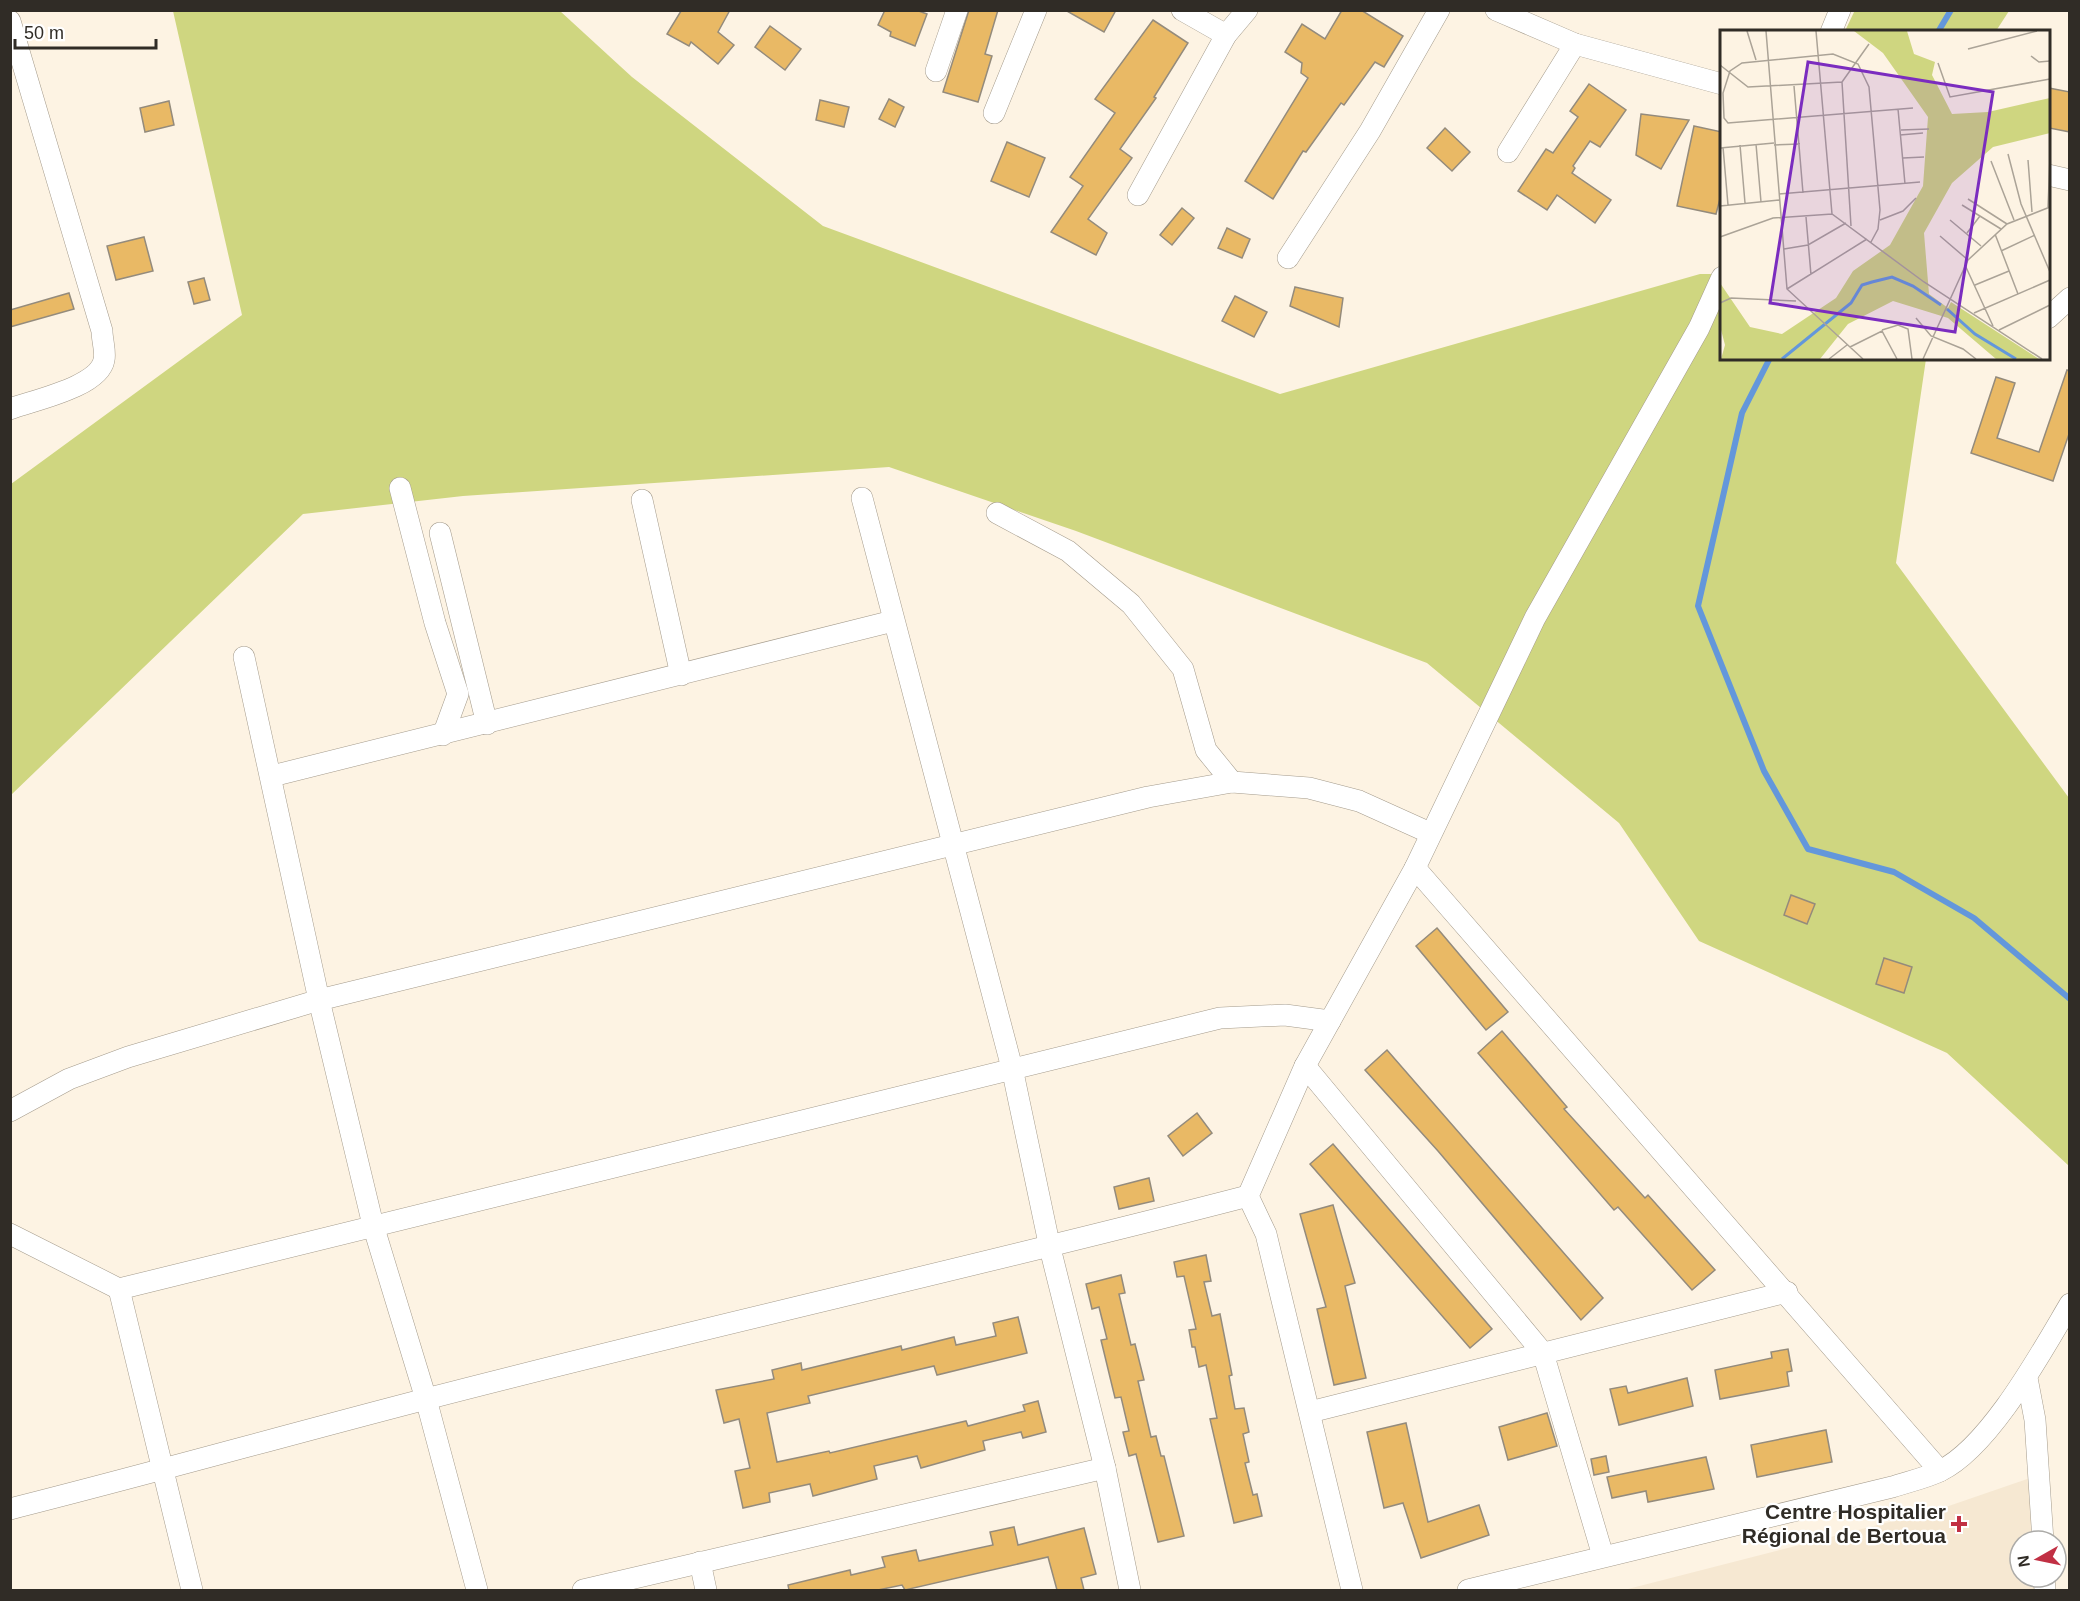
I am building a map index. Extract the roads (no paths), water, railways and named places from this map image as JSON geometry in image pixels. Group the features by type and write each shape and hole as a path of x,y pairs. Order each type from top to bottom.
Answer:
{"street":[{"path":"936,71 957,10"},
{"path":"994,112 1036,10"},
{"path":"1182,10 1226,35"},
{"path":"1138,195 1226,35 1247,10"},
{"path":"1288,258 1370,131 1439,10"},
{"path":"1496,10 1575,44 1720,83"},
{"path":"1832,30 1840,10"},
{"path":"10,21 102,331 105,359 99,372 88,382 10,409"},
{"path":"1508,152 1575,44"},
{"path":"2050,175 2070,180"},
{"path":"1352,1590 1266,1234 1248,1196 1305,1066 1415,868 1535,618 1698,328 1720,281"},
{"path":"2050,317 2070,298"},
{"path":"400,488 435,623 458,694 443,735"},
{"path":"862,498 893,621 955,844 1012,1068 1050,1248 1105,1468 1130,1590"},
{"path":"642,500 681,675"},
{"path":"997,513 1068,551 1131,604 1183,669 1206,750 1232,782"},
{"path":"440,533 487,724"},
{"path":"272,776 893,621"},
{"path":"244,657 272,776 319,1000 373,1225 426,1399 477,1590"},
{"path":"10,1111 69,1078 128,1057 319,1000 1148,797 1232,782 1319,790 1359,801 1430,833"},
{"path":"1415,868 1940,1471"},
{"path":"10,1234 119,1289 1220,1018 1285,1015 1330,1021"},
{"path":"1305,1066 1543,1353 1603,1556"},
{"path":"10,1509 164,1471 426,1399 753,1318 1050,1248 1248,1196"},
{"path":"119,1289 192,1590"},
{"path":"1310,1412 1786,1292"},
{"path":"1468,1590 1892,1487 1940,1471 1966,1454 2027,1378 2070,1304"},
{"path":"2027,1378 2035,1420 2042,1529"},
{"path":"583,1590 1105,1468"},
{"path":"700,1562 706,1590"}],"waterway":[{"path":"1939,30 1951,10"},
{"path":"1769,360 1742,413 1698,606 1764,771 1808,849 1894,872 1974,918 2070,999"}],"place":[{"name":"Centre Hospitalier Régional de Bertoua","path":"1959,1524"}]}
